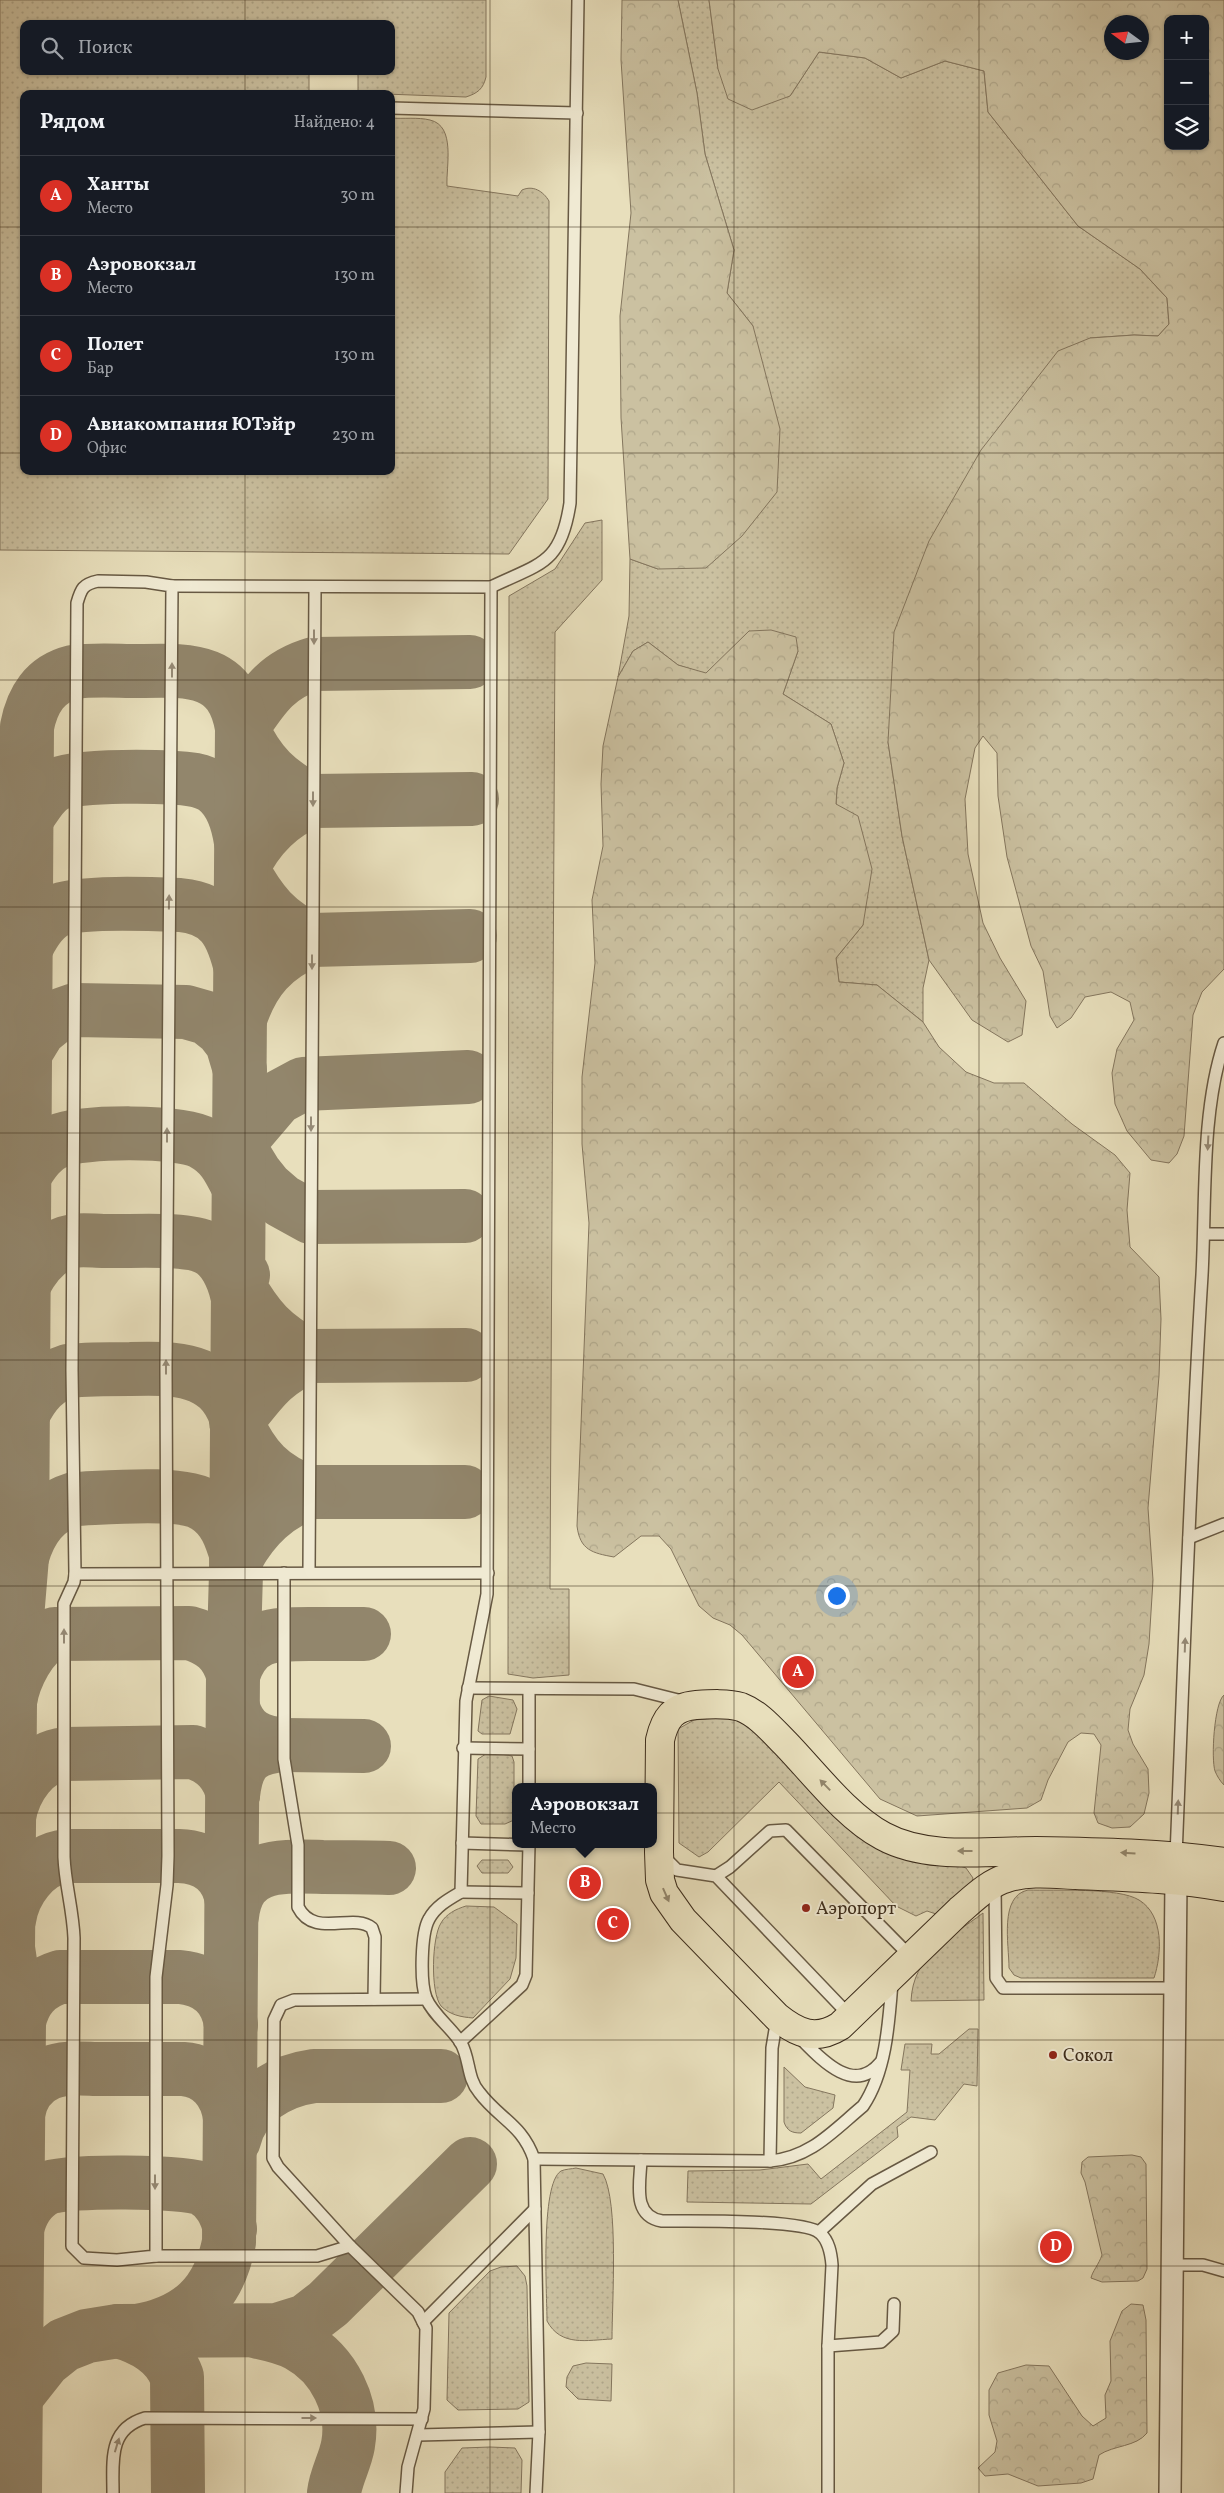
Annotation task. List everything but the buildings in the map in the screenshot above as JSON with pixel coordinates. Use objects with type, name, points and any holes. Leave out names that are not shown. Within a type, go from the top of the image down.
[{"type":"main road","points":[[1200,1863],[1018,1875],[995,1883],[960,1910],[851,2017],[834,2030],[815,2035],[805,2034],[783,2022],[671,1906],[664,1893],[660,1880],[659,1852],[660,1740],[663,1726],[676,1710],[698,1705],[732,1705],[755,1715],[863,1823],[884,1837],[905,1845],[950,1851],[1106,1852],[1200,1863],[1224,1887]]},
{"type":"street","points":[[1170,2493],[1174,1988],[1200,1863]]},
{"type":"lane","points":[[350,2246],[317,2256],[156,2256],[92,2260],[78,2254],[72,2246],[74,1918],[65,1878],[64,1856],[64,1634],[65,1598],[74,1582],[75,1574],[72,1370],[77,603],[81,589],[86,583],[98,581],[146,582],[172,586],[491,588],[544,561],[554,552],[563,538],[570,493],[578,0]]},
{"type":"lane","points":[[395,108],[577,113]]},
{"type":"lane","points":[[156,2256],[156,1977],[167,1885],[168,1856],[166,1368],[172,586]]},
{"type":"lane","points":[[309,1572],[314,588]]},
{"type":"lane","points":[[461,1892],[463,1748],[468,1688],[486,1604],[488,1573],[491,588]]},
{"type":"lane","points":[[1200,1863],[1189,1538],[1194,1398],[1209,1132],[1216,1067],[1224,1043]]},
{"type":"lane","points":[[1204,1234],[1224,1234]]},
{"type":"lane","points":[[1189,1538],[1224,1524]]},
{"type":"lane","points":[[284,1573],[284,1759],[298,1845],[298,1907],[301,1914],[314,1922],[364,1924],[372,1928],[375,1937],[374,1999]]},
{"type":"lane","points":[[75,1574],[488,1573]]},
{"type":"lane","points":[[468,1688],[634,1689],[660,1704],[698,1705]]},
{"type":"lane","points":[[529,1689],[529,1783]]},
{"type":"lane","points":[[660,1704],[660,1740]]},
{"type":"lane","points":[[463,1748],[529,1749]]},
{"type":"lane","points":[[534,2159],[770,2161],[797,2157],[809,2151],[863,2106],[874,2088],[902,1967],[786,1830],[770,1831],[730,1867],[716,1876]]},
{"type":"lane","points":[[462,1843],[512,1844]]},
{"type":"lane","points":[[460,2042],[522,1985],[526,1975],[528,1848]]},
{"type":"lane","points":[[659,1852],[677,1870],[716,1876],[851,2017]]},
{"type":"lane","points":[[995,1883],[996,1978],[1003,1988],[1174,1988]]},
{"type":"lane","points":[[528,1894],[461,1892],[440,1906],[429,1919],[426,1928],[423,1984],[426,1999],[460,2042],[466,2056],[472,2084],[520,2132],[529,2144],[534,2159],[539,2432],[536,2493]]},
{"type":"lane","points":[[406,2493],[408,2467],[422,2419],[427,2376],[426,2328],[418,2312],[350,2246],[278,2166],[274,2158],[274,2020],[281,2005],[294,2000],[426,1999]]},
{"type":"lane","points":[[770,2161],[772,2048],[783,2022],[821,2060],[844,2073],[864,2076],[873,2072],[881,2062]]},
{"type":"lane","points":[[819,2232],[872,2184],[931,2152]]},
{"type":"lane","points":[[640,2160],[642,2210],[651,2219],[662,2222],[755,2222],[819,2232],[827,2241],[831,2254],[828,2346],[828,2493]]},
{"type":"lane","points":[[423,2322],[535,2209]]},
{"type":"lane","points":[[1171,2265],[1203,2265],[1224,2271]]},
{"type":"lane","points":[[828,2346],[881,2342],[892,2331],[894,2304]]},
{"type":"lane","points":[[113,2493],[115,2445],[121,2432],[132,2422],[145,2418],[422,2419]]},
{"type":"lane","points":[[418,2435],[539,2432]]},
{"type":"green space","points":[[0,0],[486,0],[486,77],[479,90],[466,97],[395,94],[395,90],[358,90],[358,75],[395,75],[395,20],[20,20],[20,75],[309,75],[309,90],[20,90],[20,475],[395,475],[395,118],[425,119],[438,124],[447,138],[447,186],[518,196],[522,190],[530,188],[544,194],[549,201],[548,499],[509,554],[0,550]]},
{"type":"green space","points":[[622,0],[678,0],[697,93],[705,154],[734,250],[727,293],[753,326],[780,429],[777,492],[742,536],[706,568],[658,569],[630,559],[621,418],[620,316],[631,213],[621,60]]},
{"type":"green space","points":[[678,0],[709,0],[718,69],[790,96],[819,52],[865,58],[901,78],[945,61],[984,71],[988,112],[1078,226],[1140,269],[1167,298],[1169,324],[1158,336],[1134,335],[1090,338],[888,742],[902,836],[929,960],[923,988],[923,1022],[877,985],[839,982],[836,958],[863,925],[836,805],[837,788],[844,763],[831,724],[783,694],[798,651],[749,631],[706,674],[678,665],[648,642],[633,651],[618,677],[629,616],[630,559],[658,569],[753,326],[727,293],[734,250],[705,154],[697,93]]},
{"type":"green space","points":[[709,0],[1224,0],[1224,969],[1202,992],[1193,1015],[1184,1136],[1177,1154],[1169,1163],[1151,1160],[1127,1131],[1115,1104],[1112,1073],[1117,1049],[1134,1020],[1130,1002],[1111,992],[1085,997],[1071,1018],[1057,1028],[1050,1016],[1043,971],[1031,946],[1007,857],[998,796],[997,753],[983,736],[975,748],[965,799],[968,854],[983,923],[1000,958],[1026,1001],[1022,1035],[1008,1042],[972,1020],[929,960],[902,836],[888,742],[894,632],[929,541],[981,450],[1058,351],[1090,338],[1134,335],[1158,336],[1169,324],[1167,298],[1140,269],[1078,226],[988,112],[984,71],[945,61],[901,78],[865,58],[819,52],[790,96],[752,110],[728,99],[718,69]]},
{"type":"green space","points":[[602,520],[602,580],[555,632],[550,1589],[569,1589],[569,1675],[533,1678],[508,1674],[509,596],[555,569],[585,523]]},
{"type":"green space","points":[[771,630],[796,637],[798,651],[783,694],[831,724],[844,763],[837,788],[836,804],[858,816],[872,869],[863,925],[836,958],[839,982],[877,985],[923,1022],[939,1047],[966,1072],[994,1083],[1024,1083],[1072,1124],[1115,1155],[1130,1173],[1127,1210],[1130,1247],[1159,1277],[1161,1319],[1159,1376],[1148,1508],[1153,1580],[1149,1644],[1144,1675],[1130,1709],[1128,1730],[1133,1744],[1148,1769],[1149,1793],[1144,1814],[1130,1827],[1112,1828],[1098,1823],[1094,1813],[1101,1745],[1094,1734],[1081,1733],[1068,1742],[1048,1780],[1041,1800],[1027,1808],[917,1816],[880,1799],[742,1635],[730,1625],[713,1618],[699,1606],[671,1549],[659,1536],[641,1536],[614,1557],[599,1554],[588,1549],[579,1534],[577,1526],[589,1223],[582,1144],[582,1077],[595,963],[592,900],[603,846],[601,784],[603,746],[618,677],[633,651],[648,642],[678,665],[706,673],[749,631]]},
{"type":"green space","points":[[1224,1695],[1224,1785],[1215,1771],[1213,1755],[1216,1719]]},
{"type":"green space","points":[[489,1696],[513,1700],[517,1709],[510,1734],[482,1734],[478,1731],[482,1700]]},
{"type":"green space","points":[[728,1717],[751,1722],[858,1831],[966,1868],[973,1878],[970,1887],[939,1915],[927,1911],[916,1916],[896,1906],[779,1782],[708,1852],[699,1857],[679,1843],[678,1729],[694,1720]]},
{"type":"green space","points":[[489,1752],[512,1756],[514,1762],[514,1783],[512,1783],[512,1821],[505,1824],[481,1824],[476,1816],[478,1759]]},
{"type":"green space","points":[[482,1860],[508,1860],[513,1867],[508,1873],[482,1873],[477,1866]]},
{"type":"green space","points":[[1028,1890],[1102,1891],[1129,1896],[1139,1900],[1153,1915],[1157,1925],[1159,1958],[1154,1978],[1021,1978],[1014,1975],[1009,1968],[1007,1934],[1009,1911],[1013,1901],[1019,1894]]},
{"type":"green space","points":[[466,1906],[494,1907],[517,1924],[516,1958],[510,1979],[473,2018],[448,2012],[441,2006],[437,1999],[434,1977],[434,1952],[441,1923],[452,1912]]},
{"type":"green space","points":[[983,1913],[984,2000],[911,2001],[913,1985],[918,1971],[935,1949]]},
{"type":"green space","points":[[969,2029],[978,2029],[977,2086],[964,2084],[935,2120],[911,2117],[897,2127],[898,2137],[811,2204],[687,2202],[688,2171],[760,2170],[808,2164],[821,2179],[907,2112],[910,2070],[901,2070],[905,2044],[932,2044],[931,2054],[939,2054]]},
{"type":"green space","points":[[784,2067],[805,2087],[835,2095],[833,2108],[801,2133],[790,2131],[784,2122]]},
{"type":"green space","points":[[1132,2155],[1141,2157],[1146,2164],[1147,2269],[1143,2278],[1138,2281],[1102,2282],[1091,2278],[1102,2255],[1085,2182],[1081,2173],[1082,2162],[1088,2157]]},
{"type":"green space","points":[[576,2168],[603,2174],[608,2188],[614,2254],[612,2339],[584,2341],[567,2338],[560,2335],[547,2321],[546,2241],[550,2196],[554,2180],[561,2171]]},
{"type":"green space","points":[[517,2266],[525,2276],[527,2286],[529,2402],[518,2409],[458,2410],[447,2400],[449,2313],[490,2271],[501,2267]]},
{"type":"green space","points":[[1131,2304],[1143,2305],[1146,2320],[1147,2433],[1137,2441],[1099,2455],[1093,2479],[1081,2483],[1038,2486],[1008,2474],[985,2476],[978,2468],[995,2452],[997,2441],[989,2415],[989,2390],[998,2373],[1026,2365],[1049,2366],[1082,2416],[1093,2426],[1106,2418],[1105,2395],[1111,2381],[1110,2341],[1122,2311]]},
{"type":"green space","points":[[586,2363],[612,2364],[611,2401],[578,2399],[566,2387],[567,2377],[573,2366]]},
{"type":"green space","points":[[462,2448],[515,2448],[522,2460],[521,2493],[445,2493],[445,2472]]},
{"type":"taxiway","points":[[240,1019],[251,992],[267,970],[287,953],[312,940],[279,919],[271,911],[256,892],[242,869],[262,837],[271,828],[290,812],[313,801],[289,787],[270,771],[255,752],[242,728],[264,697],[280,681],[290,674],[314,664],[470,662]]},
{"type":"taxiway","points":[[10,1702],[22,1557],[27,727],[32,708],[41,692],[47,685],[63,675],[73,672],[98,670],[175,671],[205,676],[218,683],[229,693],[237,708],[242,728],[236,1573],[233,1675]]},
{"type":"taxiway","points":[[26,819],[50,788],[65,781],[123,777],[195,780],[206,783],[222,794],[227,800],[234,813],[241,842]]},
{"type":"taxiway","points":[[313,801],[472,799]]},
{"type":"taxiway","points":[[25,950],[41,923],[51,914],[66,908],[98,904],[180,905],[206,911],[215,917],[229,934],[241,969]]},
{"type":"taxiway","points":[[312,940],[470,936]]},
{"type":"taxiway","points":[[25,1053],[39,1030],[55,1017],[75,1010],[186,1012],[207,1018],[222,1030],[232,1043],[240,1070]]},
{"type":"taxiway","points":[[465,1216],[311,1217],[282,1201],[267,1188],[239,1147],[248,1132],[277,1098],[303,1084],[468,1077]]},
{"type":"taxiway","points":[[24,1176],[38,1156],[47,1147],[58,1141],[88,1135],[153,1134],[191,1139],[210,1147],[224,1162],[238,1186]]},
{"type":"taxiway","points":[[24,1284],[38,1263],[50,1251],[65,1243],[81,1240],[172,1241],[185,1242],[207,1248],[218,1256],[227,1268],[237,1294]]},
{"type":"taxiway","points":[[237,1557],[251,1535],[267,1518],[276,1510],[309,1492],[284,1480],[265,1466],[250,1447],[236,1422],[260,1392],[276,1376],[296,1362],[309,1356],[285,1341],[259,1317],[237,1283],[243,1275]]},
{"type":"taxiway","points":[[309,1356],[466,1355]]},
{"type":"taxiway","points":[[23,1414],[31,1399],[41,1387],[53,1378],[68,1371],[163,1369],[193,1374],[207,1380],[218,1388],[228,1401],[236,1417]]},
{"type":"taxiway","points":[[309,1492],[465,1492]]},
{"type":"taxiway","points":[[22,1557],[29,1537],[40,1521],[64,1503],[74,1499],[143,1496],[180,1498],[195,1501],[206,1506],[223,1522],[230,1535],[237,1557]]},
{"type":"taxiway","points":[[15,2493],[19,2022],[8,1948],[10,1702],[19,1672],[31,1652],[46,1637],[55,1634],[189,1633],[205,1639],[223,1653],[233,1675],[229,2242],[218,2277],[199,2303],[187,2313],[172,2321],[137,2331]]},
{"type":"taxiway","points":[[233,1675],[238,1661],[245,1651],[262,1639],[272,1636],[296,1634],[364,1634]]},
{"type":"taxiway","points":[[233,1708],[236,1717],[246,1731],[266,1742],[284,1745],[261,1749],[247,1758],[241,1765],[233,1795]]},
{"type":"taxiway","points":[[284,1745],[364,1746]]},
{"type":"taxiway","points":[[9,1817],[21,1785],[35,1768],[54,1756],[65,1754],[193,1752],[208,1759],[219,1768],[228,1780],[233,1795]]},
{"type":"taxiway","points":[[9,1920],[15,1898],[35,1870],[55,1859],[66,1856],[189,1857],[215,1868],[226,1883],[232,1902]]},
{"type":"taxiway","points":[[232,1916],[236,1898],[243,1885],[252,1877],[264,1871],[292,1867],[389,1868]]},
{"type":"taxiway","points":[[19,2022],[24,2006],[38,1988],[60,1977],[180,1977],[200,1982],[215,1991],[225,2006],[231,2025]]},
{"type":"taxiway","points":[[18,2114],[19,2107],[28,2089],[43,2076],[62,2069],[183,2069],[201,2074],[215,2084],[225,2100],[230,2118]]},
{"type":"taxiway","points":[[234,2140],[245,2115],[254,2104],[275,2088],[288,2083],[314,2076],[441,2076]]},
{"type":"taxiway","points":[[6,2409],[44,2361],[64,2345],[87,2336],[118,2331],[277,2330],[306,2321],[328,2304],[470,2164]]},
{"type":"taxiway","points":[[17,2229],[27,2205],[36,2195],[47,2188],[58,2185],[125,2182],[174,2184],[203,2189],[221,2206],[230,2229]]},
{"type":"taxiway","points":[[118,2331],[154,2347],[168,2360],[177,2377],[178,2493]]},
{"type":"taxiway","points":[[259,2332],[290,2340],[311,2353],[332,2375],[339,2388],[345,2401],[349,2430],[347,2451],[334,2493]]},
{"type":"place","name":"Ханты","points":[[798,1672]]},
{"type":"place","name":"Аэровокзал","points":[[585,1883]]},
{"type":"place","name":"Аэропорт","points":[[806,1908]]},
{"type":"place","name":"Полет","points":[[613,1924]]},
{"type":"place","name":"Сокол","points":[[1053,2055]]},
{"type":"place","name":"Авиакомпания ЮТэйр","points":[[1056,2247]]}]
